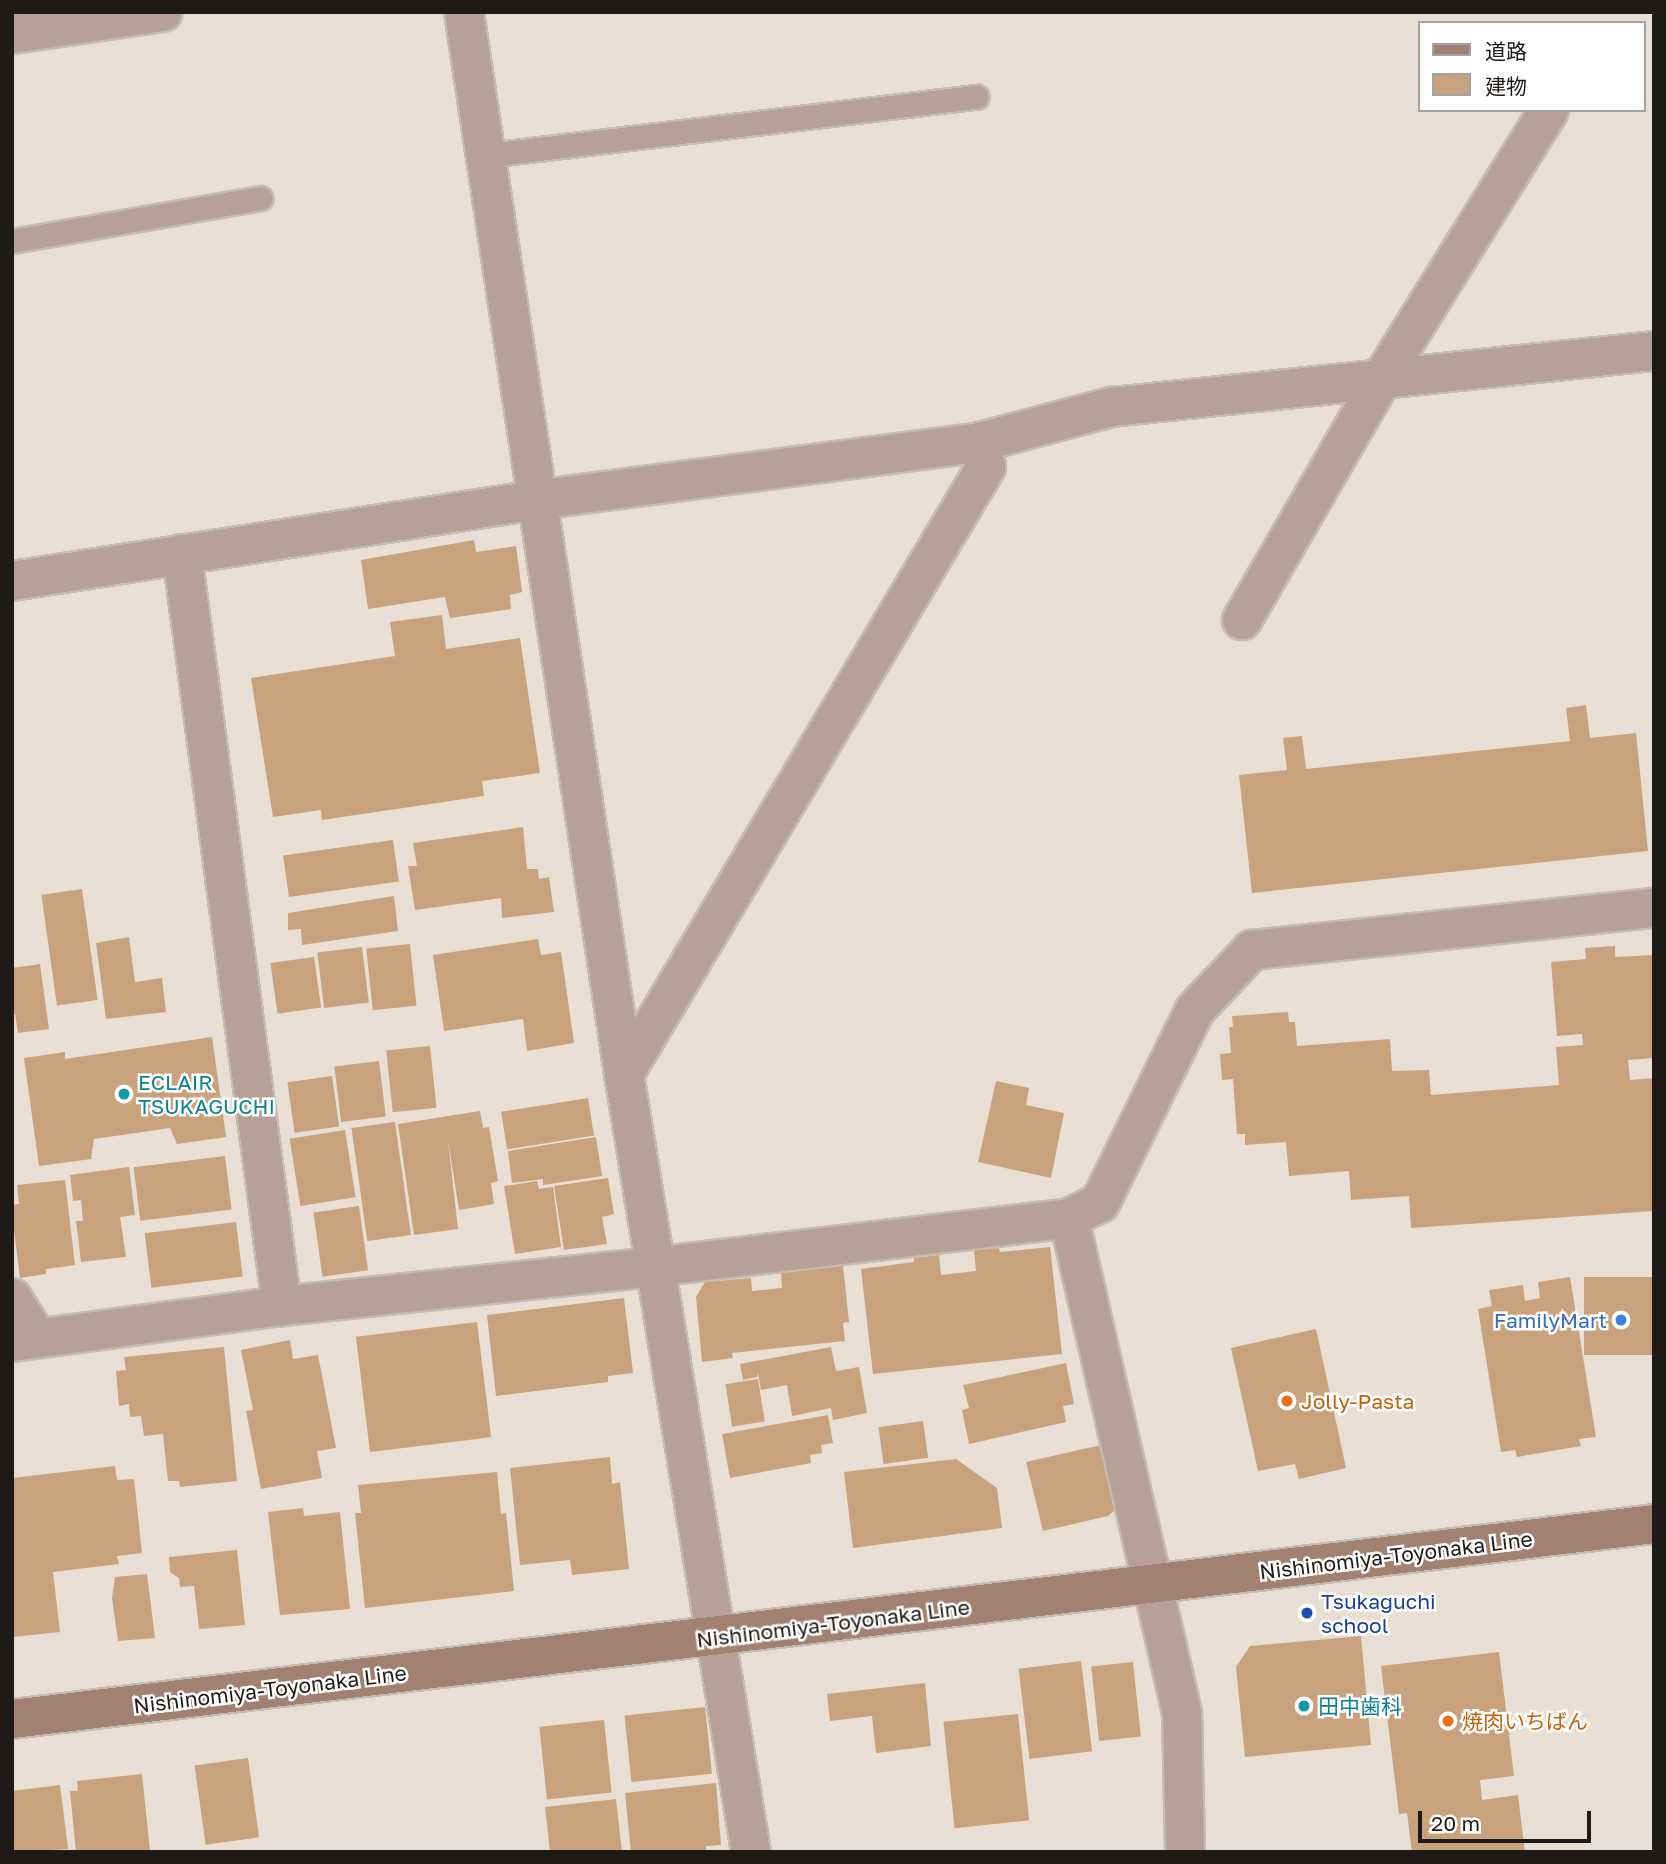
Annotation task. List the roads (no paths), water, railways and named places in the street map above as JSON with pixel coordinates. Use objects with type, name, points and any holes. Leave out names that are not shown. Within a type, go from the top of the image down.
[{"type":"main road","name":"Nishinomiya-Toyonaka Line","points":[[12,1719],[1654,1524]]},
{"type":"street","points":[[12,34],[162,12]]},
{"type":"street","points":[[464,12],[488,155],[536,500],[654,1267],[751,1852]]},
{"type":"street","points":[[1242,620],[1381,380],[1548,112]]},
{"type":"street","points":[[12,581],[536,500],[980,442],[1112,407],[1654,351]]},
{"type":"street","points":[[624,1074],[986,467],[980,442]]},
{"type":"street","points":[[182,554],[282,1306]]},
{"type":"street","points":[[12,1298],[25,1340],[282,1306],[654,1267],[1069,1218],[1100,1203],[1195,1010],[1252,950],[1654,908]]},
{"type":"street","points":[[1069,1218],[1182,1713],[1185,1852]]},
{"type":"lane","points":[[488,155],[977,97]]},
{"type":"lane","points":[[12,242],[260,198]]},
{"type":"place","name":"ECLAIR TSUKAGUCHI","points":[[124,1094]]},
{"type":"place","name":"FamilyMart","points":[[1621,1320]]},
{"type":"place","name":"Jolly-Pasta","points":[[1287,1401]]},
{"type":"place","name":"Tsukaguchi school","points":[[1307,1613]]},
{"type":"place","name":"田中歯科","points":[[1304,1706]]},
{"type":"place","name":"焼肉いちばん","points":[[1448,1721]]}]
